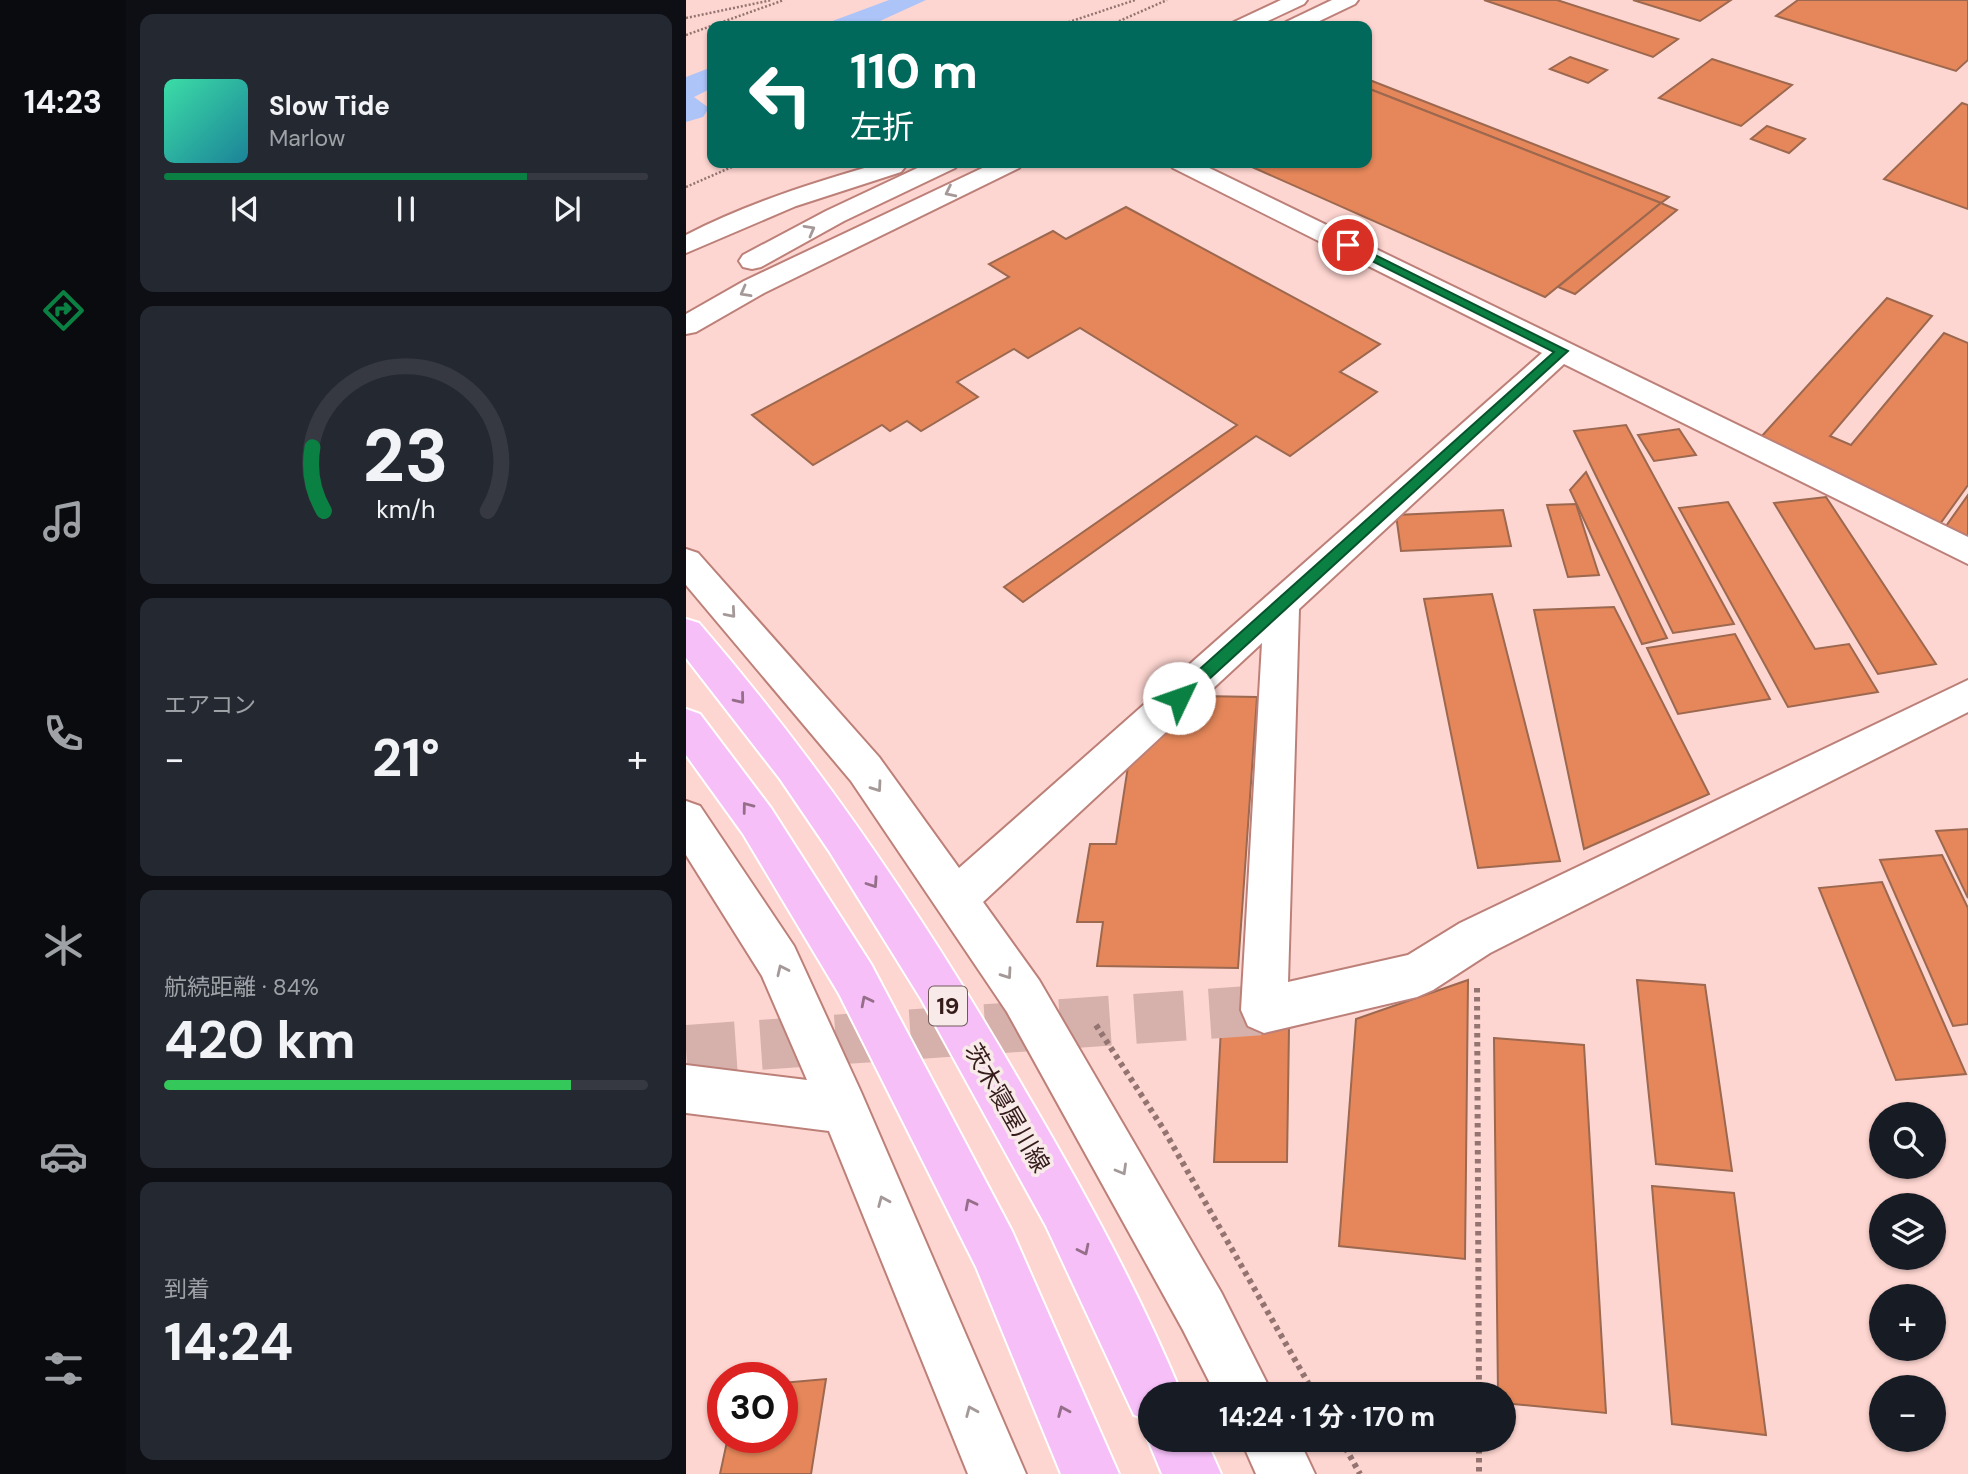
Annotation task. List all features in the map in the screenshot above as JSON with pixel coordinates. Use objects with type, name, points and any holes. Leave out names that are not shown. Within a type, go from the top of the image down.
[{"type":"main road","name":"茨木寝屋川線","points":[[692,640],[809,786],[911,941],[1065,1210],[1148,1382]]},
{"type":"main road","points":[[686,725],[757,821],[855,979],[994,1249],[1090,1474]]},
{"type":"main road","points":[[1182,1452],[1192,1474]]},
{"type":"street","points":[[1252,21],[1297,0]]},
{"type":"street","points":[[1304,21],[1348,0]]},
{"type":"street","points":[[686,245],[724,225],[795,197],[893,168]]},
{"type":"street","points":[[686,298],[835,216],[936,168]]},
{"type":"street","points":[[686,326],[754,287],[1001,168]]},
{"type":"street","points":[[1191,168],[1968,552]]},
{"type":"street","points":[[955,899],[1562,351]]},
{"type":"street","points":[[686,562],[865,769],[1023,996],[1195,1299],[1238,1382]]},
{"type":"street","points":[[1282,604],[1264,1010],[1418,975],[1475,938],[1968,695]]},
{"type":"street","points":[[686,819],[778,961],[844,1109],[997,1474]]},
{"type":"street","points":[[686,1089],[844,1109]]},
{"type":"street","points":[[1275,1452],[1286,1474]]},
{"type":"path","points":[[686,18],[772,0]]},
{"type":"path","points":[[725,21],[784,0]]},
{"type":"path","points":[[1072,21],[1135,0]]},
{"type":"path","points":[[1119,21],[1167,0]]},
{"type":"path","points":[[686,35],[707,28]]},
{"type":"path","points":[[686,187],[730,168]]},
{"type":"path","points":[[1475,938],[1479,1382]]},
{"type":"path","points":[[1090,1015],[1164,1130],[1308,1382]]},
{"type":"path","points":[[1348,1452],[1360,1474]]},
{"type":"path","points":[[1479,1452],[1479,1474]]},
{"type":"water","points":[[889,0],[926,0],[880,21],[832,21]]},
{"type":"water","points":[[707,69],[707,90],[694,97],[707,107],[707,111],[703,117],[686,122],[686,77]]},
{"type":"building","points":[[1484,0],[1557,0],[1678,39],[1653,57]]},
{"type":"building","points":[[1633,0],[1731,0],[1700,21]]},
{"type":"building","points":[[1798,0],[1968,0],[1968,60],[1956,71],[1776,16]]},
{"type":"building","points":[[1570,57],[1607,70],[1588,83],[1550,69]]},
{"type":"building","points":[[1712,59],[1792,85],[1741,126],[1659,98]]},
{"type":"building","points":[[1372,81],[1669,197],[1661,203],[1372,90]]},
{"type":"building","points":[[1372,90],[1661,203],[1545,297],[1254,168],[1372,168]]},
{"type":"building","points":[[1962,103],[1968,105],[1968,209],[1884,179]]},
{"type":"building","points":[[1767,126],[1805,139],[1789,153],[1751,139]]},
{"type":"building","points":[[1661,203],[1677,210],[1575,294],[1558,287]]},
{"type":"building","points":[[1126,207],[1380,344],[1340,372],[1377,392],[1290,456],[1256,436],[1023,602],[1004,587],[1237,425],[1080,328],[1028,358],[1014,349],[957,382],[978,397],[921,431],[907,421],[890,431],[882,425],[813,465],[752,415],[1009,277],[989,264],[1053,231],[1066,239]]},
{"type":"building","points":[[1887,298],[1932,316],[1830,436],[1851,445],[1944,333],[1968,343],[1968,485],[1940,524],[1761,437]]},
{"type":"building","points":[[1626,425],[1734,624],[1673,633],[1574,431]]},
{"type":"building","points":[[1679,429],[1696,455],[1654,461],[1638,435]]},
{"type":"building","points":[[1586,472],[1667,638],[1642,644],[1570,490]]},
{"type":"building","points":[[1968,495],[1968,536],[1946,526]]},
{"type":"building","points":[[1826,497],[1936,664],[1878,674],[1774,503]]},
{"type":"building","points":[[1728,502],[1815,649],[1849,644],[1878,692],[1788,707],[1679,508]]},
{"type":"building","points":[[1576,504],[1599,575],[1568,577],[1547,505]]},
{"type":"building","points":[[1503,510],[1511,546],[1401,551],[1396,515]]},
{"type":"building","points":[[1492,594],[1560,861],[1478,868],[1424,599]]},
{"type":"building","points":[[1614,607],[1709,794],[1584,849],[1534,610]]},
{"type":"building","points":[[1735,634],[1770,699],[1678,714],[1647,648]]},
{"type":"building","points":[[1201,696],[1257,697],[1238,968],[1097,966],[1103,922],[1077,922],[1090,844],[1116,844],[1129,760]]},
{"type":"building","points":[[1968,829],[1968,898],[1936,831]]},
{"type":"building","points":[[1942,855],[1968,908],[1968,1024],[1953,1026],[1880,860]]},
{"type":"building","points":[[1882,882],[1966,1074],[1896,1080],[1819,888]]},
{"type":"building","points":[[1468,980],[1465,1259],[1339,1246],[1356,1019]]},
{"type":"building","points":[[1637,980],[1705,985],[1732,1171],[1656,1164]]},
{"type":"building","points":[[1221,1028],[1289,1028],[1287,1162],[1214,1162]]},
{"type":"building","points":[[1494,1038],[1584,1045],[1606,1413],[1516,1404],[1516,1382],[1498,1382]]},
{"type":"building","points":[[1652,1186],[1734,1193],[1766,1435],[1672,1424]]},
{"type":"building","points":[[826,1379],[811,1474],[720,1474],[725,1453],[798,1453],[798,1382]]},
{"type":"tunnel","points":[[686,1050],[1264,1010]]},
{"type":"route","points":[[1179,698],[1562,351],[1348,245]]}]
